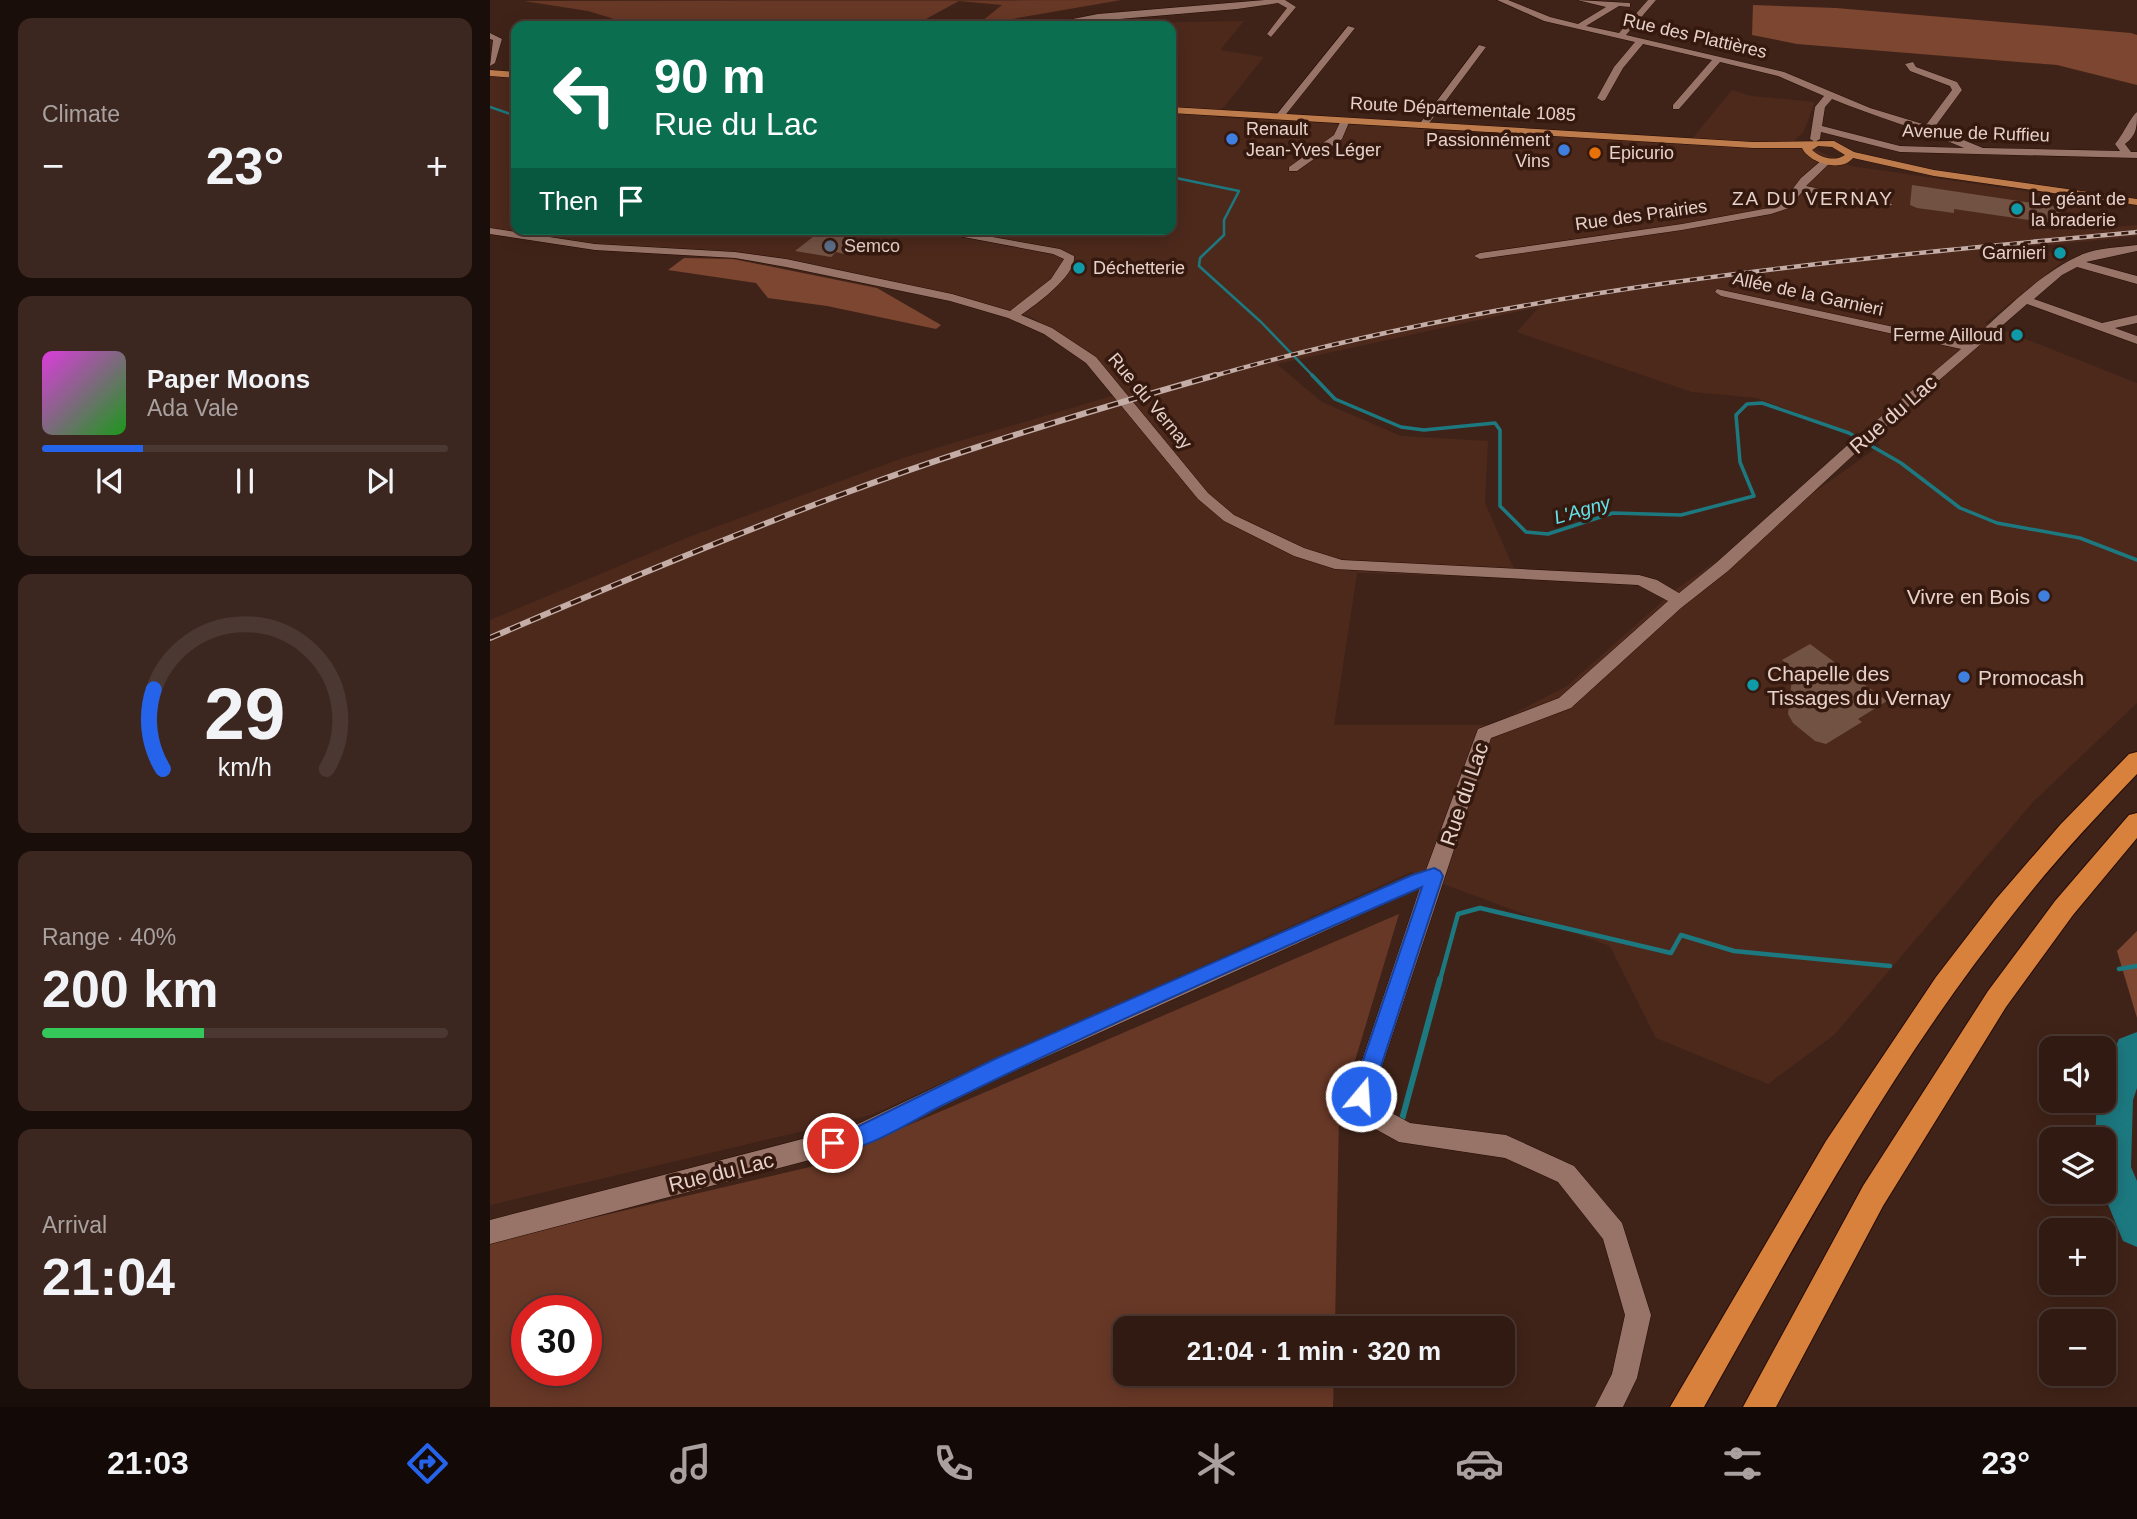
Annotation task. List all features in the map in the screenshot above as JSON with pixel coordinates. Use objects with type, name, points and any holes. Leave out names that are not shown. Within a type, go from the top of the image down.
[{"type":"highway","points":[[1686,1407],[1829,1157],[1951,979],[2023,882],[2091,805],[2137,760]]},
{"type":"highway","points":[[1759,1407],[1873,1196],[1997,999],[2064,908],[2137,822]]},
{"type":"main road","points":[[490,73],[511,75]]},
{"type":"main road","name":"Route Départementale 1085","points":[[1176,110],[1811,147]]},
{"type":"main road","points":[[1811,147],[1834,144],[1849,157]]},
{"type":"main road","points":[[1811,147],[1827,161],[1849,157],[1934,173],[2137,202]]},
{"type":"street","points":[[1187,9],[1188,4],[1196,0]]},
{"type":"street","points":[[1073,21],[1187,9],[1237,7],[1280,0],[1292,7],[1271,34]]},
{"type":"street","name":"Rue des Plattières","points":[[1501,0],[1533,15],[1578,27],[1780,74],[1986,153]]},
{"type":"street","points":[[1581,0],[1614,6]]},
{"type":"street","points":[[1620,37],[1652,0]]},
{"type":"street","points":[[1578,27],[1618,3],[1627,5]]},
{"type":"street","points":[[1280,116],[1351,28]]},
{"type":"street","points":[[490,36],[498,39],[490,64]]},
{"type":"street","points":[[1602,98],[1619,67],[1640,42]]},
{"type":"street","points":[[1424,124],[1482,47]]},
{"type":"street","points":[[1676,107],[1717,60]]},
{"type":"street","points":[[1910,64],[1913,69],[1954,84],[1957,90],[1927,130]]},
{"type":"street","points":[[1811,147],[1820,107],[1830,95]]},
{"type":"street","points":[[2132,155],[2120,144],[2129,136],[2137,115]]},
{"type":"street","points":[[1293,169],[1338,137],[1345,120]]},
{"type":"street","points":[[1817,128],[1834,144]]},
{"type":"street","name":"Avenue de Ruffieu","points":[[1817,128],[1900,149],[2132,155]]},
{"type":"street","name":"Rue des Prairies","points":[[1480,256],[1762,213],[1786,206],[1805,180],[1827,161]]},
{"type":"street","points":[[1800,188],[1888,204]]},
{"type":"street","name":"Rue du Vernay","points":[[490,231],[511,234]]},
{"type":"street","name":"Rue du Vernay","points":[[516,235],[595,247],[735,255],[760,259],[903,286],[1012,315],[1048,331],[1091,360],[1203,496],[1228,518],[1299,552],[1341,565],[1639,580],[1679,600]]},
{"type":"street","points":[[961,235],[1056,251],[1070,258],[1069,265],[1046,288],[1012,315]]},
{"type":"street","name":"Rue du Lac","points":[[490,1232],[859,1136],[1002,1066],[1418,880],[1434,876],[1484,734],[1565,703],[2024,299],[2074,262],[2098,254],[2137,248]]},
{"type":"street","points":[[2074,262],[2137,280]]},
{"type":"street","name":"Allée de la Garnieri","points":[[1721,292],[1970,347]]},
{"type":"street","points":[[2024,299],[2137,340]]},
{"type":"street","points":[[2102,327],[2137,319]]},
{"type":"street","points":[[1434,876],[1361,1096],[1369,1113],[1407,1134],[1506,1147],[1566,1174],[1613,1232],[1638,1315],[1624,1378],[1608,1407]]},
{"type":"shaded area","points":[[1121,0],[1000,21],[982,21],[1002,5],[959,1],[922,21],[621,21],[588,11],[524,1]]},
{"type":"shaded area","points":[[1753,5],[1836,8],[2131,33],[2137,35],[2137,85],[2057,65],[1797,44],[1752,35]]},
{"type":"shaded area","points":[[1244,21],[1220,50],[1264,57],[1216,117],[1688,144],[1732,90],[1751,96],[1815,102],[1803,133],[1794,140],[1851,166],[2085,200],[2092,229],[2137,225],[2137,236],[2032,247],[2068,257],[1985,323],[2137,383],[2137,703],[2033,802],[1834,1035],[1768,1084],[1656,1038],[1610,946],[1411,872],[871,1115],[490,1205],[490,620],[691,536],[903,458],[1115,395],[1135,404],[1090,352],[1031,317],[956,295],[784,258],[596,245],[525,235],[1176,235],[1176,22]],"holes":[[[1539,307],[1517,332],[1692,392],[1757,398],[1881,445],[1674,591],[1567,686],[1492,725],[1334,725],[1357,573],[1518,578],[1485,503],[1488,441],[1401,436],[1322,402],[1277,364]]]},
{"type":"shaded area","points":[[490,76],[511,77],[511,233],[490,230]]},
{"type":"shaded area","points":[[684,258],[733,259],[877,288],[941,325],[936,329],[827,306],[768,298],[756,283],[668,270]]},
{"type":"shaded area","points":[[1399,914],[1339,1114],[1335,1316],[1113,1316],[1113,1386],[1334,1386],[1333,1407],[490,1407],[490,1242],[814,1166]]},
{"type":"shaded area","points":[[2137,931],[2137,1018],[2117,951]]},
{"type":"building","points":[[1912,185],[2060,207],[2063,225],[1954,209],[1954,213],[1917,208],[1910,205]]},
{"type":"building","name":"Semco","points":[[815,235],[859,235],[854,239],[865,241],[848,255],[836,252],[831,257],[795,251]]},
{"type":"building","points":[[1810,644],[1887,701],[1858,719],[1862,722],[1826,744],[1815,741],[1793,723],[1788,714],[1793,669],[1782,660]]},
{"type":"waterway","name":"L'Agny","points":[[490,107],[511,114]]},
{"type":"waterway","name":"L'Agny","points":[[1176,178],[1239,191],[1224,220],[1224,235],[1200,258],[1199,266],[1261,322],[1314,377]]},
{"type":"waterway","name":"L'Agny","points":[[1312,375],[1335,399],[1401,427],[1424,430],[1495,423],[1500,430],[1500,506],[1526,532],[1548,534],[1613,513],[1681,515],[1754,496],[1740,462],[1736,415],[1747,404],[1762,403],[1849,433],[1901,463],[1960,508],[1997,523],[2080,538],[2137,560]]},
{"type":"waterway","points":[[1440,980],[1458,914],[1480,908],[1671,953],[1681,935],[1734,951],[1890,966]]},
{"type":"waterway","points":[[2119,969],[2137,966]]},
{"type":"waterway","points":[[1401,1123],[1440,979]]},
{"type":"waterway","points":[[2137,1049],[2131,1051],[2115,1100],[2112,1167],[2137,1227]]},
{"type":"railway","points":[[1210,377],[1324,347],[1438,322],[1554,301],[1786,268],[2137,232]]},
{"type":"railway","points":[[490,638],[623,581],[893,475],[1031,430],[1216,375]]},
{"type":"place","name":"Renault Jean-Yves Léger","points":[[1232,139]]},
{"type":"place","name":"Passionnément Vins","points":[[1564,150]]},
{"type":"place","name":"Epicurio","points":[[1595,153]]},
{"type":"place","name":"Le géant de la braderie","points":[[2017,209]]},
{"type":"place","name":"Semco","points":[[830,246]]},
{"type":"place","name":"Garnieri","points":[[2060,253]]},
{"type":"place","name":"Déchetterie","points":[[1079,268]]},
{"type":"place","name":"Ferme Ailloud","points":[[2017,335]]},
{"type":"place","name":"Vivre en Bois","points":[[2044,596]]},
{"type":"place","name":"Promocash","points":[[1964,677]]},
{"type":"place","name":"Chapelle des Tissages du Vernay","points":[[1753,685]]},
{"type":"district","name":"ZA DU VERNAY","points":[[1813,198]]},
{"type":"route","points":[[833,1143],[859,1136],[1002,1066],[1418,880],[1434,876],[1361,1096]]}]
